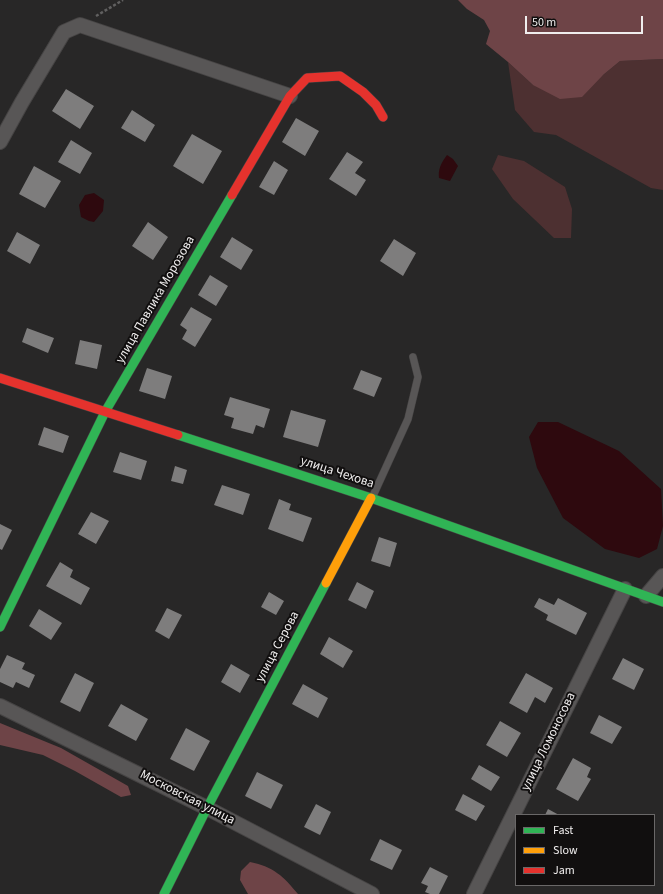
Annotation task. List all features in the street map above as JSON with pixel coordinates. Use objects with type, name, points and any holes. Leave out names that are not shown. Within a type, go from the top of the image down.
[{"type":"street","points":[[0,142],[64,32],[80,25],[290,96]]},
{"type":"street","name":"улица Павлика Морозова","points":[[0,627],[105,412],[290,96],[307,78],[340,76],[363,92],[376,105],[383,117]]},
{"type":"street","name":"улица Чехова","points":[[0,378],[371,498],[663,602]]},
{"type":"street","name":"улица Серова","points":[[164,894],[207,808],[371,498]]},
{"type":"street","points":[[646,596],[663,576]]},
{"type":"street","name":"улица Ломоносова","points":[[474,894],[625,589]]},
{"type":"street","name":"Московская улица","points":[[0,706],[207,808],[372,894]]},
{"type":"lane","points":[[371,498],[408,419],[418,377],[413,357]]},
{"type":"path","points":[[80,25],[123,0]]},
{"type":"shaded area","points":[[458,0],[663,0],[663,59],[620,61],[603,75],[582,97],[560,99],[533,85],[486,44],[490,31],[484,20],[467,9]]},
{"type":"shaded area","points":[[663,59],[663,190],[651,188],[556,135],[534,132],[515,110],[508,62],[533,85],[603,75],[620,61]]},
{"type":"shaded area","points":[[447,155],[453,159],[458,166],[450,181],[439,178],[440,166]]},
{"type":"shaded area","points":[[498,155],[524,161],[565,187],[572,209],[571,238],[554,238],[513,199],[492,169]]},
{"type":"shaded area","points":[[94,193],[104,200],[103,211],[94,222],[81,217],[79,205],[85,195]]},
{"type":"shaded area","points":[[538,422],[558,422],[619,451],[661,489],[663,526],[657,549],[639,558],[605,549],[563,518],[537,468],[529,437]]},
{"type":"shaded area","points":[[0,723],[61,748],[128,786],[131,795],[121,797],[43,755],[0,745]]},
{"type":"shaded area","points":[[250,862],[266,867],[283,877],[298,894],[248,894],[240,880],[241,871]]},
{"type":"building","points":[[66,89],[94,106],[80,129],[52,111]]},
{"type":"building","points":[[132,110],[155,125],[145,142],[121,128]]},
{"type":"building","points":[[296,118],[319,131],[305,156],[282,142]]},
{"type":"building","points":[[192,134],[222,151],[203,184],[173,166]]},
{"type":"building","points":[[71,140],[92,153],[80,174],[58,162]]},
{"type":"building","points":[[347,152],[363,162],[355,173],[366,180],[356,196],[329,179]]},
{"type":"building","points":[[274,161],[288,170],[274,195],[259,187]]},
{"type":"building","points":[[34,166],[61,181],[45,208],[19,194]]},
{"type":"building","points":[[148,222],[168,237],[153,260],[132,246]]},
{"type":"building","points":[[17,232],[40,245],[30,264],[7,251]]},
{"type":"building","points":[[232,237],[253,250],[241,270],[220,257]]},
{"type":"building","points":[[394,239],[416,253],[403,276],[380,261]]},
{"type":"building","points":[[210,275],[228,286],[216,306],[198,295]]},
{"type":"building","points":[[191,307],[212,319],[195,347],[182,339],[187,330],[180,325]]},
{"type":"building","points":[[27,328],[54,338],[48,353],[22,342]]},
{"type":"building","points":[[80,340],[102,345],[97,369],[75,364]]},
{"type":"building","points":[[147,368],[172,376],[165,399],[139,391]]},
{"type":"building","points":[[361,370],[382,378],[374,397],[353,389]]},
{"type":"building","points":[[230,397],[270,409],[264,428],[256,425],[253,434],[231,428],[234,418],[224,415]]},
{"type":"building","points":[[291,410],[326,420],[318,447],[283,437]]},
{"type":"building","points":[[44,427],[69,436],[63,453],[38,445]]},
{"type":"building","points":[[120,452],[147,461],[141,480],[113,472]]},
{"type":"building","points":[[175,466],[187,470],[183,484],[171,481]]},
{"type":"building","points":[[222,485],[250,494],[243,515],[214,505]]},
{"type":"building","points":[[279,499],[291,504],[289,510],[312,518],[303,542],[268,529]]},
{"type":"building","points":[[91,512],[109,521],[96,544],[78,534]]},
{"type":"building","points":[[0,524],[12,530],[2,550],[0,549]]},
{"type":"building","points":[[379,537],[397,543],[390,567],[371,561]]},
{"type":"building","points":[[60,562],[73,570],[70,577],[90,588],[81,605],[46,586]]},
{"type":"building","points":[[357,582],[374,591],[366,609],[348,600]]},
{"type":"building","points":[[269,592],[284,601],[276,615],[261,607]]},
{"type":"building","points":[[539,598],[554,605],[558,598],[587,613],[576,635],[546,620],[548,615],[534,607]]},
{"type":"building","points":[[167,608],[182,615],[169,639],[155,631]]},
{"type":"building","points":[[39,609],[62,623],[51,640],[29,626]]},
{"type":"building","points":[[329,637],[353,651],[343,668],[320,654]]},
{"type":"building","points":[[7,655],[25,663],[22,669],[35,675],[29,688],[16,682],[13,688],[0,682],[0,669]]},
{"type":"building","points":[[623,658],[644,669],[634,690],[612,679]]},
{"type":"building","points":[[231,664],[250,675],[240,693],[221,682]]},
{"type":"building","points":[[75,673],[94,683],[80,712],[60,702]]},
{"type":"building","points":[[526,673],[553,688],[545,703],[535,697],[527,713],[509,703]]},
{"type":"building","points":[[303,684],[328,698],[318,718],[292,704]]},
{"type":"building","points":[[121,704],[148,719],[136,741],[108,726]]},
{"type":"building","points":[[599,715],[622,727],[612,744],[590,733]]},
{"type":"building","points":[[500,721],[521,733],[507,757],[486,745]]},
{"type":"building","points":[[186,728],[210,741],[194,771],[170,759]]},
{"type":"building","points":[[573,758],[591,768],[587,777],[591,779],[578,801],[556,789]]},
{"type":"building","points":[[479,765],[500,777],[491,791],[471,779]]},
{"type":"building","points":[[257,772],[283,785],[271,809],[245,796]]},
{"type":"building","points":[[463,794],[485,806],[476,821],[455,810]]},
{"type":"building","points":[[316,804],[331,812],[320,835],[304,827]]},
{"type":"building","points":[[548,809],[557,814],[546,814]]},
{"type":"building","points":[[380,839],[402,850],[392,870],[370,860]]},
{"type":"building","points":[[430,867],[448,876],[439,894],[430,894],[425,892],[428,886],[421,883]]},
{"type":"traffic: fast","points":[[0,627],[105,412],[232,195]]},
{"type":"traffic: fast","points":[[178,435],[371,498],[663,602]]},
{"type":"traffic: fast","points":[[164,894],[207,808],[326,583]]},
{"type":"traffic: slow","points":[[326,583],[371,498]]},
{"type":"traffic: jam","points":[[232,195],[290,96],[307,78],[340,76],[363,92],[376,105],[383,117]]},
{"type":"traffic: jam","points":[[0,378],[178,435]]}]
